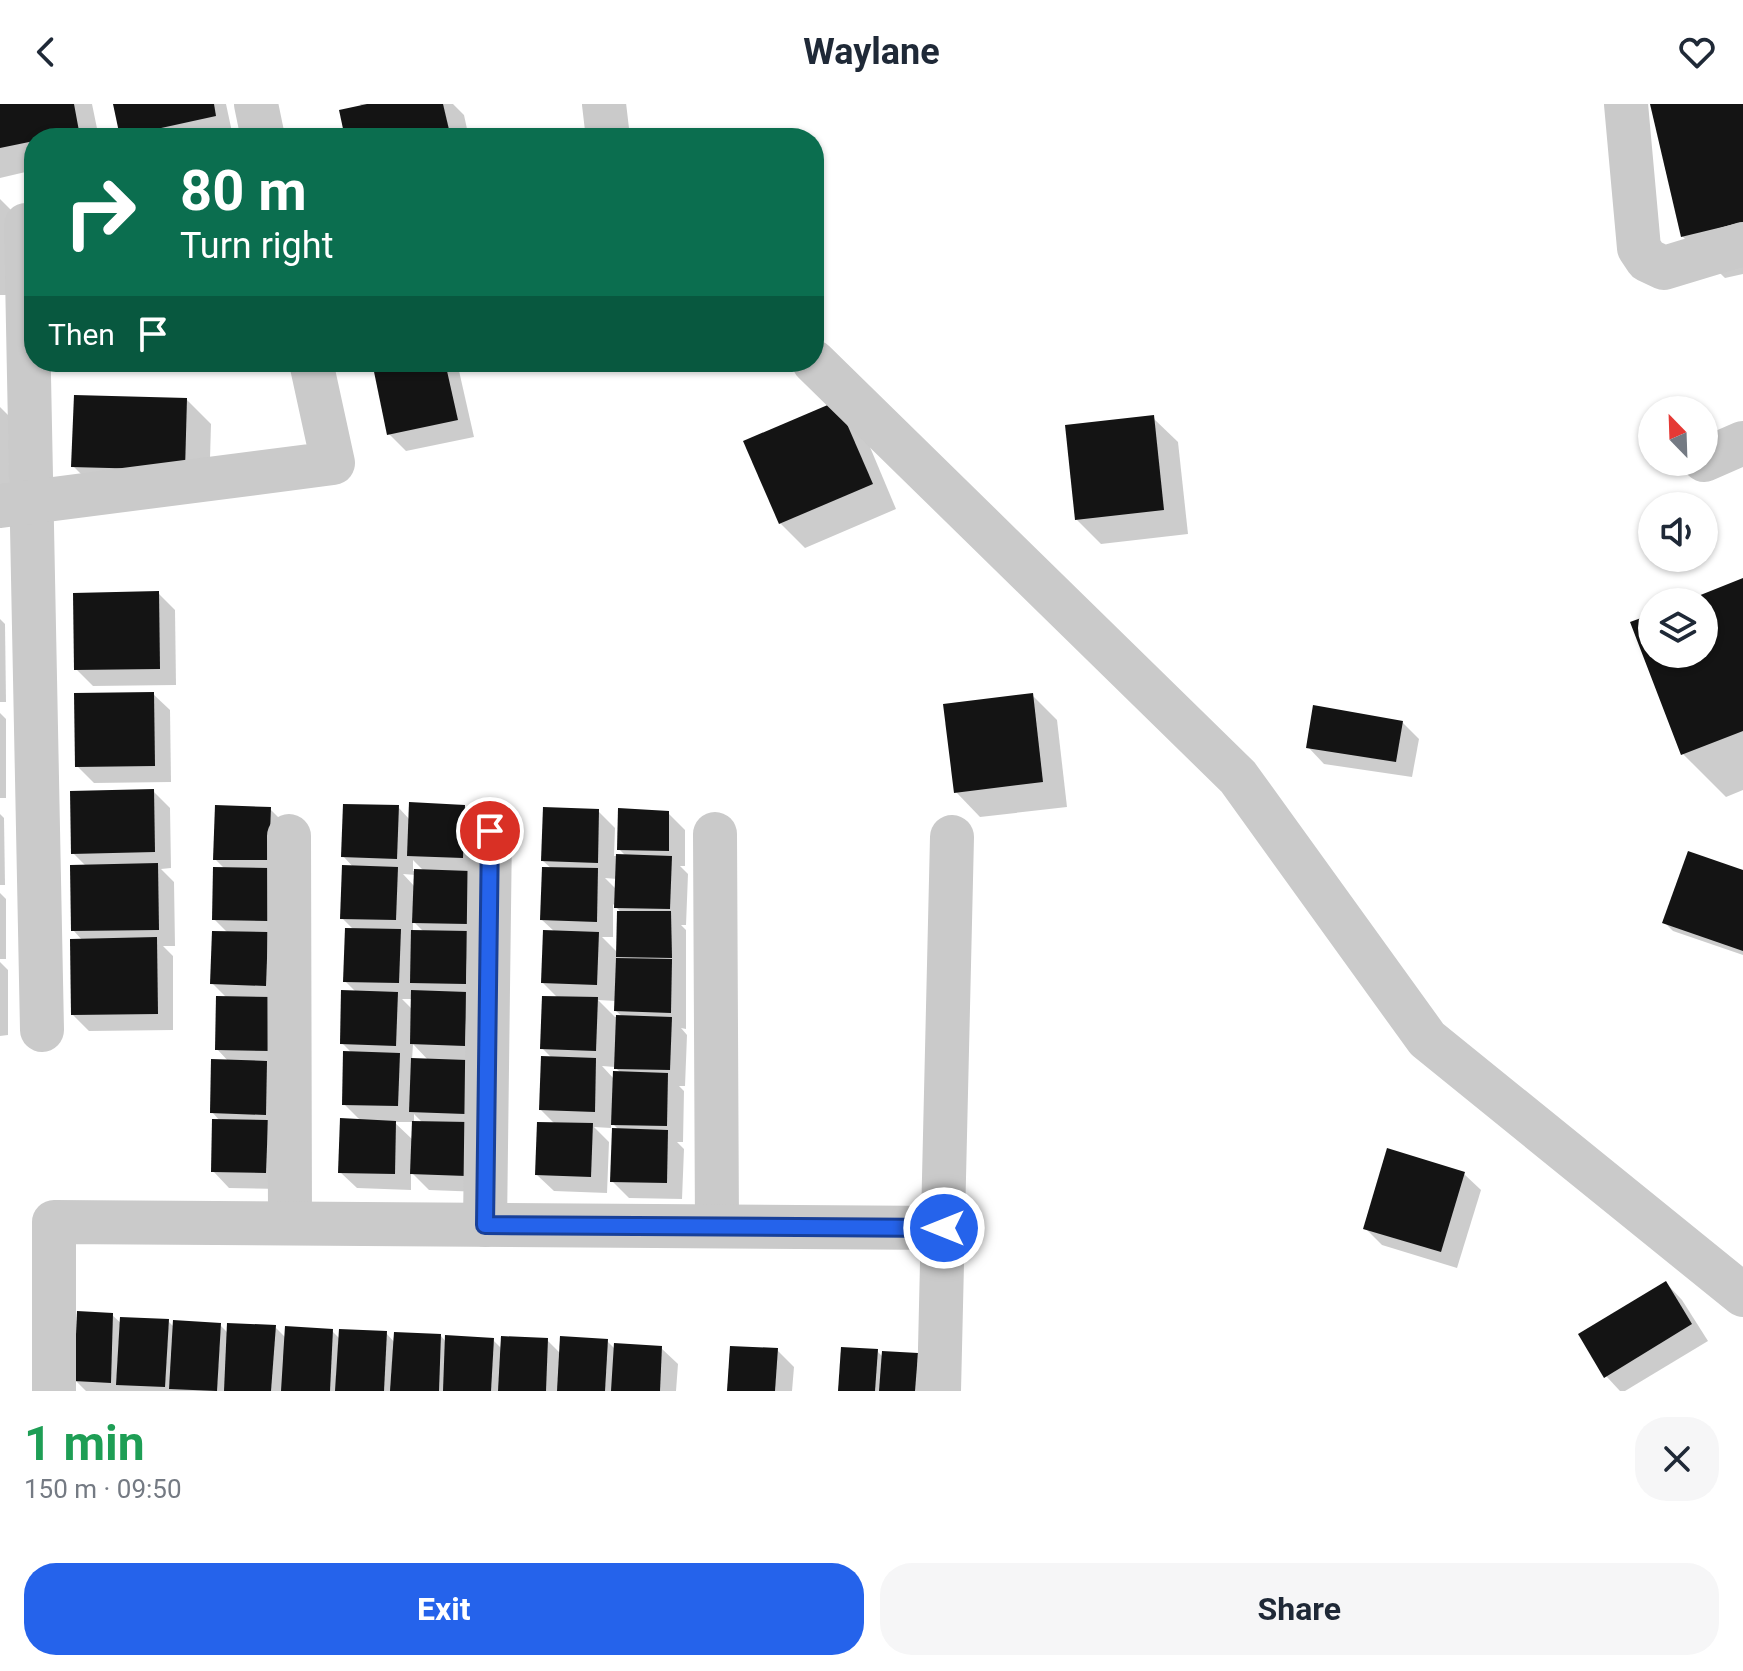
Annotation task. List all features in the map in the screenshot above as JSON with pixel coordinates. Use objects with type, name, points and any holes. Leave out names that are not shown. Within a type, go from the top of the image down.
[{"type":"street","points":[[256,104],[261,128]]},
{"type":"street","points":[[604,104],[607,128]]},
{"type":"street","points":[[1626,104],[1639,248],[1647,260],[1664,268],[1743,244]]},
{"type":"street","points":[[24,281],[16,505],[42,1030]]},
{"type":"street","points":[[16,505],[333,463],[313,372]]},
{"type":"street","points":[[824,372],[1238,777],[1427,1039],[1743,1295]]},
{"type":"street","points":[[1718,454],[1743,443]]},
{"type":"street","points":[[485,1225],[490,831]]},
{"type":"street","points":[[715,834],[717,1226]]},
{"type":"street","points":[[289,836],[290,1223]]},
{"type":"street","points":[[939,1391],[952,837]]},
{"type":"street","points":[[54,1391],[54,1222],[944,1228]]},
{"type":"building","points":[[0,104],[74,104],[78,128],[24,128],[24,143],[0,148]]},
{"type":"building","points":[[113,104],[214,104],[216,116],[161,128],[118,128]]},
{"type":"building","points":[[367,104],[443,104],[449,128],[343,128],[339,110]]},
{"type":"building","points":[[1650,104],[1743,104],[1743,222],[1681,237]]},
{"type":"building","points":[[374,372],[447,372],[458,420],[387,435]]},
{"type":"building","points":[[74,395],[187,398],[185,470],[71,467]]},
{"type":"building","points":[[837,401],[873,484],[779,524],[743,441]]},
{"type":"building","points":[[1154,415],[1164,510],[1075,520],[1065,425]]},
{"type":"building","points":[[1743,578],[1743,731],[1681,755],[1648,668],[1718,668],[1718,588]]},
{"type":"building","points":[[159,591],[160,669],[74,670],[73,593]]},
{"type":"building","points":[[1638,619],[1638,643],[1630,622]]},
{"type":"building","points":[[154,692],[155,766],[75,767],[74,693]]},
{"type":"building","points":[[1033,693],[1043,782],[954,793],[943,704]]},
{"type":"building","points":[[1313,705],[1403,721],[1396,762],[1306,748]]},
{"type":"building","points":[[154,789],[155,852],[71,854],[70,791]]},
{"type":"building","points":[[409,802],[465,805],[463,858],[407,856]]},
{"type":"building","points":[[343,804],[399,805],[397,859],[341,857]]},
{"type":"building","points":[[215,805],[271,807],[269,860],[213,860]]},
{"type":"building","points":[[543,807],[599,809],[598,863],[541,861]]},
{"type":"building","points":[[618,808],[669,811],[669,851],[617,850]]},
{"type":"building","points":[[1688,851],[1743,870],[1743,951],[1662,923]]},
{"type":"building","points":[[616,854],[672,856],[670,909],[614,908]]},
{"type":"building","points":[[158,863],[159,930],[71,931],[70,865]]},
{"type":"building","points":[[342,865],[398,867],[396,920],[340,919]]},
{"type":"building","points":[[213,867],[269,868],[268,921],[212,920]]},
{"type":"building","points":[[542,867],[598,868],[597,922],[540,920]]},
{"type":"building","points":[[414,869],[470,871],[468,924],[412,923]]},
{"type":"building","points":[[617,911],[671,911],[672,958],[616,957]]},
{"type":"building","points":[[345,928],[401,929],[399,983],[343,982]]},
{"type":"building","points":[[411,930],[468,931],[466,984],[410,983]]},
{"type":"building","points":[[543,930],[599,932],[597,985],[541,983]]},
{"type":"building","points":[[212,931],[268,932],[266,986],[210,984]]},
{"type":"building","points":[[157,937],[158,1014],[71,1015],[70,939]]},
{"type":"building","points":[[616,958],[672,959],[671,1013],[614,1011]]},
{"type":"building","points":[[341,990],[398,992],[396,1046],[340,1044]]},
{"type":"building","points":[[411,990],[467,992],[465,1046],[410,1044]]},
{"type":"building","points":[[216,996],[272,997],[271,1051],[215,1050]]},
{"type":"building","points":[[542,996],[598,997],[596,1051],[540,1049]]},
{"type":"building","points":[[616,1015],[672,1017],[670,1070],[614,1069]]},
{"type":"building","points":[[343,1051],[400,1053],[398,1106],[342,1105]]},
{"type":"building","points":[[541,1056],[596,1058],[595,1112],[539,1110]]},
{"type":"building","points":[[411,1058],[467,1060],[465,1114],[409,1112]]},
{"type":"building","points":[[211,1059],[267,1061],[266,1115],[210,1113]]},
{"type":"building","points":[[613,1071],[668,1073],[667,1126],[611,1125]]},
{"type":"building","points":[[340,1118],[396,1121],[395,1174],[338,1173]]},
{"type":"building","points":[[212,1119],[268,1120],[266,1173],[211,1172]]},
{"type":"building","points":[[412,1121],[468,1122],[466,1176],[410,1174]]},
{"type":"building","points":[[537,1122],[593,1123],[591,1177],[535,1175]]},
{"type":"building","points":[[612,1128],[668,1130],[667,1183],[610,1182]]},
{"type":"building","points":[[1387,1148],[1465,1172],[1441,1252],[1363,1229]]},
{"type":"building","points":[[1666,1281],[1692,1324],[1604,1378],[1578,1334]]},
{"type":"building","points":[[77,1311],[113,1313],[111,1383],[74,1381]]},
{"type":"building","points":[[120,1317],[169,1319],[165,1387],[116,1385]]},
{"type":"building","points":[[173,1320],[221,1323],[217,1391],[169,1389]]},
{"type":"building","points":[[227,1323],[276,1325],[271,1391],[224,1391]]},
{"type":"building","points":[[285,1326],[333,1329],[330,1391],[281,1391]]},
{"type":"building","points":[[339,1329],[387,1331],[384,1391],[335,1391]]},
{"type":"building","points":[[394,1332],[441,1334],[439,1391],[390,1391]]},
{"type":"building","points":[[445,1335],[494,1338],[491,1391],[443,1391]]},
{"type":"building","points":[[501,1336],[548,1338],[546,1391],[498,1391]]},
{"type":"building","points":[[560,1336],[608,1339],[605,1391],[557,1391]]},
{"type":"building","points":[[614,1343],[662,1346],[660,1391],[611,1391]]},
{"type":"building","points":[[730,1346],[778,1348],[775,1391],[727,1391]]},
{"type":"building","points":[[841,1347],[878,1349],[875,1391],[838,1391]]},
{"type":"building","points":[[882,1351],[918,1353],[915,1391],[879,1391]]},
{"type":"route","points":[[490,831],[485,1225],[944,1228]]}]
